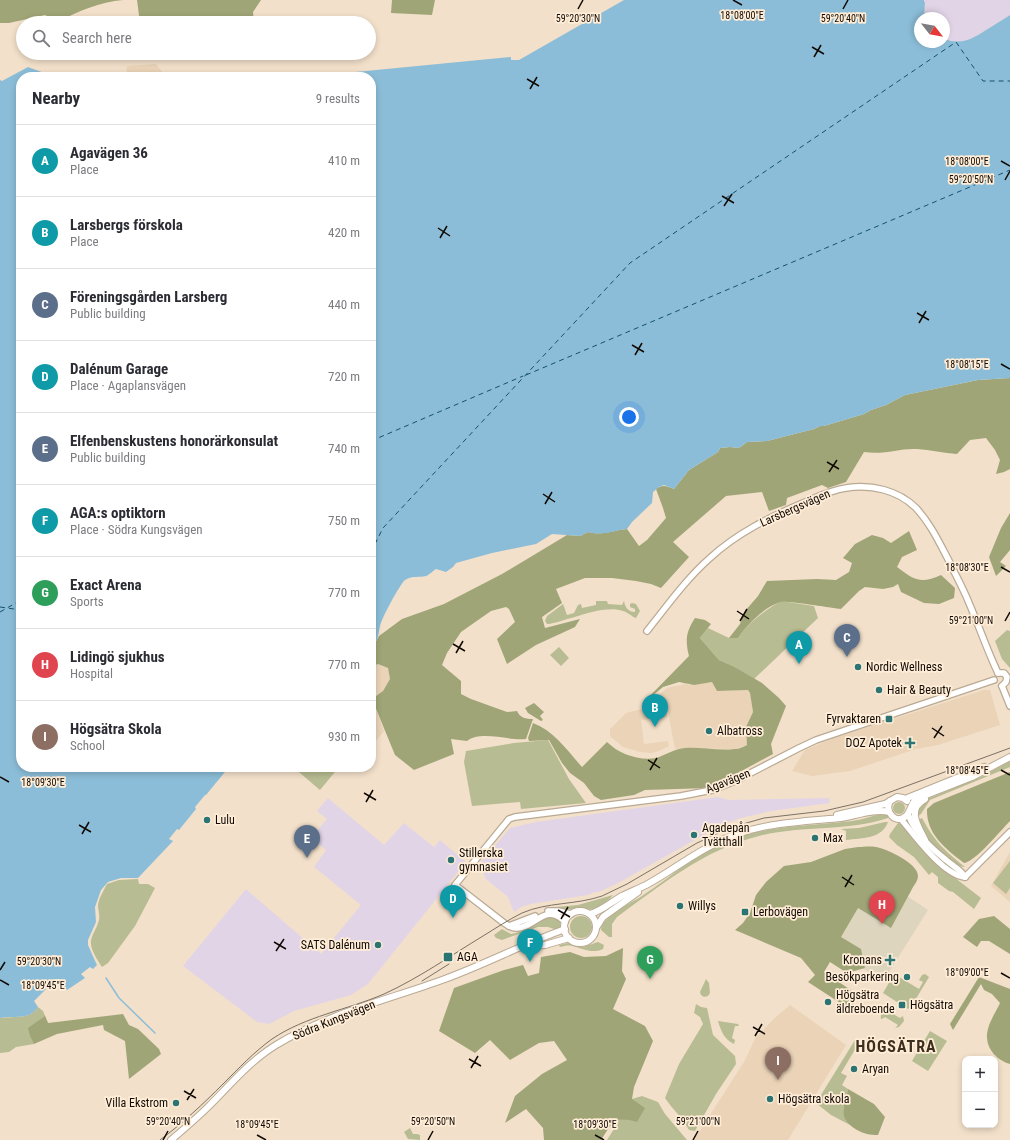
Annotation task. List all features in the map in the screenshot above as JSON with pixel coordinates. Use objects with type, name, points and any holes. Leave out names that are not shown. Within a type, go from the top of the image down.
[{"type":"main road","name":"Södra Kungsvägen","points":[[901,819],[909,811],[916,799],[972,777],[1009,758]]},
{"type":"main road","name":"Södra Kungsvägen","points":[[814,820],[885,804],[898,797],[905,799],[1009,758]]},
{"type":"main road","points":[[925,840],[914,814],[918,803],[951,786]]},
{"type":"main road","points":[[905,799],[908,802],[909,811]]},
{"type":"main road","points":[[890,801],[888,812],[894,818],[901,819]]},
{"type":"main road","name":"Södra Kungsvägen","points":[[572,914],[582,911],[590,914],[602,909],[620,897],[647,884],[699,852],[733,835],[764,827],[814,820],[842,818],[881,811],[888,812]]},
{"type":"main road","name":"Södra Kungsvägen","points":[[525,946],[545,945],[569,938],[577,943],[587,942],[592,939],[603,918],[647,884]]},
{"type":"main road","points":[[569,938],[565,929],[565,922],[572,914]]},
{"type":"main road","points":[[590,914],[595,920],[596,929]]},
{"type":"main road","name":"Södra Kungsvägen","points":[[171,1140],[208,1108],[247,1067],[275,1045],[292,1035],[331,1019],[463,973],[542,937],[565,929]]},
{"type":"street","name":"Larsbergsvägen","points":[[646,631],[697,570],[729,542],[749,529],[790,508],[836,490],[847,488],[874,488],[890,492],[905,499],[916,509],[930,526],[969,601],[998,673]]},
{"type":"street","points":[[1002,686],[1006,682],[1006,676],[1003,673],[998,673],[994,676],[994,680],[996,684],[1002,686],[1010,706]]},
{"type":"street","name":"Agavägen","points":[[509,926],[455,885],[511,818],[674,797],[712,790],[816,740],[994,680]]},
{"type":"street","points":[[909,811],[912,823],[925,840],[935,851],[960,871],[965,877]]},
{"type":"street","points":[[901,819],[932,855],[955,874],[965,877]]},
{"type":"street","points":[[965,877],[1010,832]]},
{"type":"street","points":[[509,926],[548,911],[558,911],[572,914]]},
{"type":"street","points":[[509,926],[512,928],[519,928],[541,916],[551,914],[557,915],[565,922]]},
{"type":"shaded area","points":[[924,0],[1010,0],[1010,15],[973,38],[963,42],[956,42],[950,40],[950,12],[924,12]]},
{"type":"shaded area","points":[[156,64],[162,72],[126,72],[127,66]]},
{"type":"shaded area","points":[[378,664],[388,668],[390,679],[383,691],[376,696],[376,665]]},
{"type":"shaded area","points":[[712,682],[717,691],[748,690],[750,693],[753,712],[746,727],[747,745],[735,749],[675,749],[668,712],[651,705],[651,702],[670,687],[682,685],[684,683],[689,685]]},
{"type":"shaded area","points":[[984,690],[990,690],[1000,725],[938,745],[916,749],[850,771],[812,776],[792,771],[805,750],[834,738]]},
{"type":"shaded area","points":[[647,709],[660,713],[667,712],[667,717],[641,720],[644,744],[668,741],[669,746],[651,753],[640,752],[623,747],[610,736],[610,729],[626,713]]},
{"type":"shaded area","points":[[376,710],[384,731],[376,741]]},
{"type":"shaded area","points":[[718,797],[728,800],[829,798],[830,803],[771,811],[723,824],[620,882],[599,892],[531,904],[521,907],[515,912],[508,897],[485,878],[482,865],[480,863],[510,828],[536,822]]},
{"type":"shaded area","points":[[328,798],[384,845],[404,823],[434,847],[440,840],[466,862],[368,984],[351,995],[294,1011],[269,1024],[257,1022],[183,966],[246,889],[321,954],[361,905],[314,867],[326,850],[311,838],[327,819],[317,811]]},
{"type":"shaded area","points":[[1010,852],[1010,902],[991,886]]},
{"type":"shaded area","points":[[907,896],[928,910],[884,980],[862,968],[837,938],[857,904]]},
{"type":"shaded area","name":"Högsätra skola","points":[[790,1005],[846,1045],[788,1140],[694,1140],[744,1062],[756,1037]]},
{"type":"green space","points":[[0,0],[123,0],[89,8],[69,16],[16,16],[16,21],[0,23]]},
{"type":"green space","points":[[137,0],[261,0],[253,12],[253,16],[139,16]]},
{"type":"green space","points":[[392,0],[435,0],[432,15],[391,13]]},
{"type":"green space","points":[[1010,378],[1010,469],[996,474],[1000,460],[986,438],[970,440],[957,454],[917,449],[904,449],[879,453],[864,452],[846,482],[828,488],[822,485],[787,498],[786,505],[769,511],[762,492],[726,496],[673,542],[689,557],[661,588],[636,581],[612,578],[585,578],[556,589],[562,603],[542,617],[545,628],[580,619],[575,627],[536,645],[507,664],[497,639],[515,622],[509,609],[506,607],[491,611],[461,632],[447,653],[442,665],[461,681],[461,694],[507,712],[517,711],[524,718],[533,719],[526,739],[480,736],[467,741],[451,739],[454,754],[414,770],[395,755],[376,709],[376,696],[383,691],[390,679],[388,668],[378,664],[376,665],[376,641],[379,636],[402,619],[444,604],[502,574],[567,535],[580,536],[588,532],[603,533],[627,529],[639,546],[647,540],[666,518],[656,489],[660,486],[665,486],[674,489],[689,470],[718,452],[720,448],[739,448],[747,442],[767,441],[814,429],[864,414],[905,395],[978,380]]},
{"type":"green space","points":[[1010,513],[1010,550],[1000,562],[1006,566],[996,576],[989,557],[1001,528]]},
{"type":"green space","points":[[909,531],[917,550],[902,557],[897,567],[908,575],[922,580],[928,580],[941,575],[955,588],[954,598],[939,604],[924,603],[901,592],[898,584],[893,587],[883,589],[865,587],[841,609],[780,602],[768,608],[756,617],[738,638],[729,638],[740,624],[745,611],[758,596],[767,581],[817,579],[836,580],[849,572],[852,563],[843,558],[855,544],[872,535],[883,538],[891,543]]},
{"type":"green space","points":[[596,601],[607,601],[608,604],[622,605],[624,601],[629,610],[635,612],[635,609],[630,607],[630,604],[632,603],[636,604],[640,611],[636,618],[627,612],[615,609],[587,613],[549,624],[545,621],[547,616],[563,604],[567,615],[574,613],[578,605],[581,604],[582,608],[596,605]]},
{"type":"green space","points":[[781,601],[814,606],[818,618],[754,679],[733,666],[719,660],[700,638],[708,628],[729,638],[738,638],[747,626]]},
{"type":"green space","points":[[695,618],[705,620],[711,624],[700,638],[719,660],[733,666],[762,683],[786,706],[771,744],[773,754],[710,788],[645,790],[634,795],[601,800],[594,796],[584,783],[570,773],[562,763],[549,740],[529,741],[528,738],[533,723],[541,726],[554,736],[582,767],[607,742],[617,750],[630,756],[650,759],[685,748],[738,749],[747,745],[746,727],[753,712],[750,693],[748,690],[717,691],[712,682],[694,685],[679,682],[663,687],[641,705],[689,656],[687,636]]},
{"type":"green space","points":[[1007,630],[1010,631],[1010,668],[1002,659],[995,641]]},
{"type":"green space","points":[[559,647],[569,658],[561,666],[550,655]]},
{"type":"green space","points":[[534,703],[544,712],[540,716],[543,720],[541,721],[528,713],[525,708]]},
{"type":"green space","points":[[548,740],[569,779],[586,803],[521,809],[520,802],[472,806],[464,762],[466,751],[514,743]]},
{"type":"green space","points":[[1010,761],[1010,767],[930,800],[921,814],[917,817],[919,806],[927,799],[981,777]]},
{"type":"green space","points":[[299,772],[335,772],[320,790]]},
{"type":"green space","points":[[1010,772],[1010,821],[981,852],[964,863],[938,840],[930,826],[927,809],[934,803]]},
{"type":"green space","points":[[897,802],[901,802],[905,808],[901,814],[897,814],[893,810],[893,806]]},
{"type":"green space","points":[[882,813],[888,816],[888,818],[856,825],[775,833],[739,842],[684,869],[617,917],[612,924],[612,937],[609,937],[601,930],[606,920],[618,910],[642,896],[696,858],[732,839],[747,834],[777,828],[837,823],[867,818]]},
{"type":"green space","points":[[922,818],[940,845],[965,867],[960,866],[948,859],[931,842],[923,832],[919,823],[918,820]]},
{"type":"green space","points":[[888,822],[881,832],[865,838],[846,840],[846,831],[841,829],[859,828]]},
{"type":"green space","points":[[898,823],[902,824],[946,871],[981,898],[974,909],[953,892],[949,891],[938,883],[938,877],[932,872],[929,875],[914,857],[897,845],[889,837]]},
{"type":"green space","points":[[876,847],[901,857],[913,866],[917,871],[918,876],[917,881],[891,928],[858,908],[841,937],[861,949],[865,968],[847,973],[830,962],[824,972],[859,996],[851,1010],[808,982],[815,975],[801,958],[735,930],[743,923],[750,913],[756,895],[766,882],[784,866],[811,862],[845,849]]},
{"type":"green space","points":[[1010,861],[1010,888],[1006,894],[993,883]]},
{"type":"green space","points":[[138,879],[139,884],[148,884],[155,888],[135,926],[108,963],[102,967],[91,946],[92,936],[99,921],[98,905],[100,897],[107,884],[119,880]]},
{"type":"green space","points":[[613,895],[605,904],[596,910],[582,908],[560,910],[555,907],[578,905]]},
{"type":"green space","points":[[581,916],[589,919],[592,927],[589,935],[581,938],[573,935],[570,927],[573,919]]},
{"type":"green space","points":[[994,916],[1010,929],[1010,954],[989,941],[981,941],[977,947],[963,937],[979,919]]},
{"type":"green space","points":[[554,917],[560,924],[560,928],[555,931],[554,929],[548,927],[538,927],[502,940],[496,938],[494,935],[502,929],[511,934],[518,932],[543,920]]},
{"type":"green space","points":[[598,942],[604,945],[603,949],[595,951],[571,946],[560,947],[559,945],[568,943],[583,947]]},
{"type":"green space","points":[[623,948],[622,971],[626,979],[613,1009],[645,1026],[653,1041],[634,1087],[632,1099],[645,1108],[637,1122],[618,1120],[612,1124],[601,1140],[544,1140],[543,1128],[526,1109],[505,1123],[515,1096],[542,1074],[567,1060],[554,1041],[539,1043],[510,1060],[490,1040],[475,1053],[439,1031],[454,988],[504,970],[523,965],[528,976],[539,973],[541,957],[570,952],[584,957],[606,956]]},
{"type":"green space","points":[[894,974],[919,989],[923,982],[919,980],[922,975],[925,974],[929,977],[911,1007],[908,1009],[883,993]]},
{"type":"green space","points":[[979,977],[1010,989],[1010,1064],[996,1056],[988,1044],[987,1034],[990,1022],[1000,1003],[992,994],[984,990],[981,984],[953,1030],[950,1024]]},
{"type":"green space","points":[[706,979],[709,983],[710,993],[708,996],[704,997],[700,992]]},
{"type":"green space","points":[[696,1004],[707,1008],[713,1035],[735,1056],[736,1064],[716,1094],[695,1131],[689,1130],[665,1098],[679,1064],[703,1024],[700,1017],[694,1013]]},
{"type":"green space","points":[[38,1007],[43,1011],[48,1023],[34,1044],[16,1047],[9,1052],[0,1053],[0,1018],[26,1016],[35,1011]]},
{"type":"green space","points":[[888,1007],[886,1010],[900,1018],[903,1016],[904,1021],[899,1027],[895,1028],[898,1025],[885,1017],[881,1019],[882,1012]]},
{"type":"green space","points":[[123,1014],[129,1025],[138,1029],[159,1049],[161,1054],[129,1079],[125,1041],[104,1030],[103,1025],[57,1034],[34,1044],[28,1028],[45,1016],[48,1023]]},
{"type":"green space","points":[[718,1021],[738,1024],[739,1026],[735,1026],[732,1038],[735,1040],[734,1044],[723,1034]]},
{"type":"green space","points":[[930,1031],[947,1041],[928,1071],[912,1061]]},
{"type":"green space","points":[[855,1040],[860,1041],[841,1073],[847,1076],[842,1085],[848,1089],[844,1103],[844,1112],[850,1125],[831,1115],[816,1103]]},
{"type":"green space","points":[[848,1089],[874,1104],[885,1117],[878,1135],[867,1134],[860,1131],[851,1126],[844,1117],[844,1107]]},
{"type":"green space","points":[[642,1096],[658,1102],[665,1114],[687,1140],[607,1140],[619,1121],[612,1123],[623,1118],[632,1099]]},
{"type":"green space","points":[[410,1128],[413,1134],[420,1135],[420,1140],[408,1139],[404,1132]]},
{"type":"water","points":[[624,0],[924,0],[924,12],[914,12],[914,48],[950,48],[950,41],[964,41],[969,39],[1010,15],[1010,378],[978,380],[905,395],[864,414],[814,429],[767,441],[747,442],[739,448],[720,448],[718,452],[689,470],[674,489],[664,485],[653,492],[652,503],[632,522],[627,529],[603,533],[588,532],[580,536],[552,534],[536,544],[492,553],[456,563],[446,572],[436,569],[426,576],[408,578],[405,580],[391,602],[381,622],[376,641],[376,72],[356,72],[511,57],[511,60],[519,60]]},
{"type":"water","points":[[28,67],[42,72],[19,72]]},
{"type":"water","points":[[16,73],[16,772],[225,772],[195,807],[196,809],[179,830],[177,829],[169,839],[173,841],[138,878],[121,878],[108,882],[101,890],[95,907],[96,922],[88,940],[88,945],[97,965],[93,969],[90,967],[81,974],[85,978],[67,990],[57,979],[34,1001],[38,1007],[30,1014],[21,1017],[0,1018],[0,80],[2,81]]},
{"type":"waterway","points":[[106,978],[119,998],[155,1033]]},
{"type":"ferry route","points":[[376,542],[383,528],[630,263],[956,42],[983,81],[1010,81]]},
{"type":"ferry route","points":[[526,375],[1010,170]]},
{"type":"ferry route","points":[[376,439],[523,376]]},
{"type":"ferry route","points":[[0,612],[16,603]]},
{"type":"ferry route","points":[[0,607],[16,609]]},
{"type":"tram line","points":[[160,1140],[193,1113],[247,1060],[272,1039],[285,1031],[313,1019],[370,1000],[397,988],[522,913],[541,907],[582,901],[602,896],[627,884],[697,843],[729,828],[764,818],[824,811],[863,802],[1010,748]]},
{"type":"tram line","points":[[422,981],[449,964]]},
{"type":"place","name":"Föreningsgården Larsberg","points":[[847,657]]},
{"type":"place","name":"Agavägen 36","points":[[799,664]]},
{"type":"place","name":"Nordic Wellness","points":[[858,667]]},
{"type":"place","name":"Hair & Beauty","points":[[879,690]]},
{"type":"place","name":"Fyrvaktaren","points":[[889,719]]},
{"type":"place","name":"Larsbergs förskola","points":[[655,727]]},
{"type":"place","name":"Albatross","points":[[709,731]]},
{"type":"place","name":"DOZ Apotek","points":[[910,743]]},
{"type":"place","name":"Lulu","points":[[207,820]]},
{"type":"place","name":"Agadepån Tvätthall","points":[[694,835]]},
{"type":"place","name":"Max","points":[[815,838]]},
{"type":"place","name":"Elfenbenskustens honorärkonsulat","points":[[307,858]]},
{"type":"place","name":"Stillerska gymnasiet","points":[[451,860]]},
{"type":"place","name":"Willys","points":[[680,906]]},
{"type":"place","name":"Lerbovägen","points":[[745,912]]},
{"type":"place","name":"Dalénum Garage","points":[[453,918]]},
{"type":"place","name":"Lidingö sjukhus","points":[[882,924]]},
{"type":"place","name":"SATS Dalénum","points":[[378,945]]},
{"type":"place","name":"AGA","points":[[448,957]]},
{"type":"place","name":"Kronans","points":[[890,960]]},
{"type":"place","name":"AGA:s optiktorn","points":[[530,962]]},
{"type":"place","name":"Besökparkering","points":[[907,977]]},
{"type":"place","name":"Exact Arena","points":[[650,979]]},
{"type":"place","name":"Högsätra äldreboende","points":[[828,1002]]},
{"type":"place","name":"Högsätra","points":[[902,1005]]},
{"type":"place","name":"Aryan","points":[[854,1069]]},
{"type":"place","name":"Högsätra Skola","points":[[778,1080]]},
{"type":"place","name":"Högsätra skola","points":[[770,1099]]},
{"type":"place","name":"Villa Ekstrom","points":[[176,1103]]},
{"type":"district","name":"HÖGSÄTRA","points":[[896,1046]]}]
